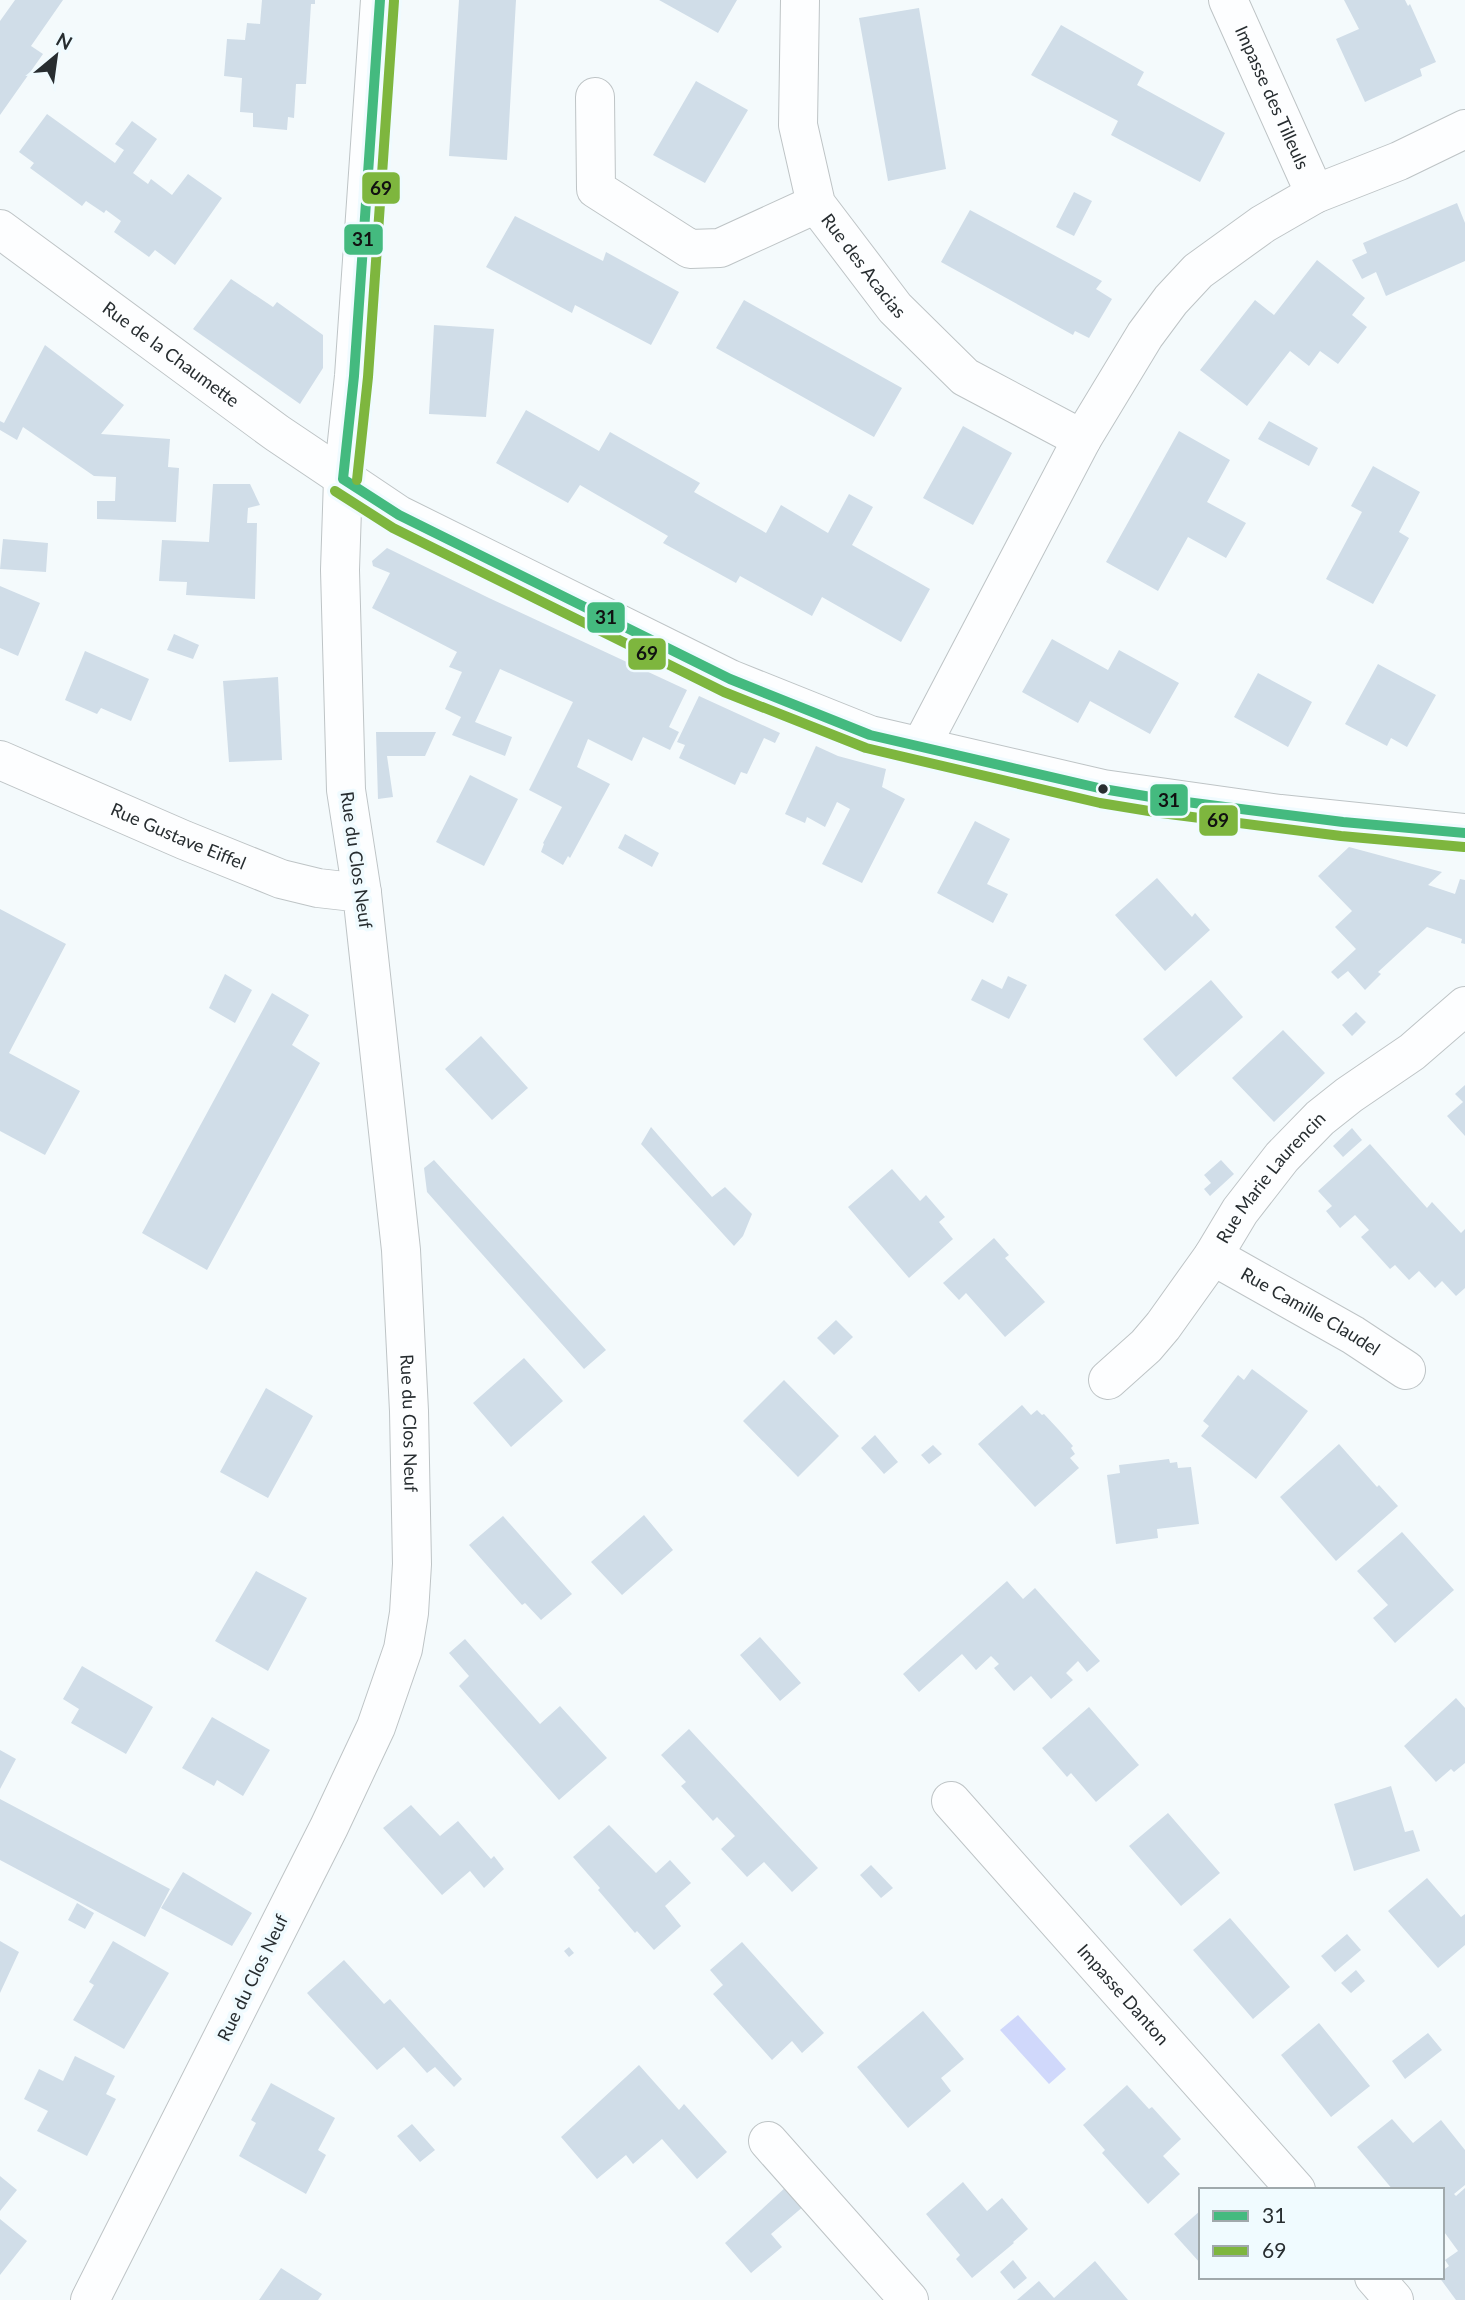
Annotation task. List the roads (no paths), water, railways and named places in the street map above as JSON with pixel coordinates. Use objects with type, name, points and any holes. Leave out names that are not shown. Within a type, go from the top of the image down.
[{"type":"street","name":"Rue du Clos Neuf","points":[[90,2300],[329,1826],[376,1727],[403,1649],[409,1614],[412,1564],[409,1411],[401,1250],[362,893],[346,790],[340,570],[343,479],[354,376],[380,0]]},
{"type":"street","name":"Rue des Acacias","points":[[800,0],[798,125],[816,204],[895,308],[965,377],[1082,439]]},
{"type":"street","name":"Impasse des Tilleuls","points":[[1228,0],[1315,194]]},
{"type":"street","points":[[595,97],[597,189],[690,249],[720,248],[816,204]]},
{"type":"street","points":[[921,746],[1082,439],[1145,335],[1171,300],[1198,271],[1263,224],[1315,194],[1399,161],[1465,129]]},
{"type":"street","name":"Rue de la Chaumette","points":[[0,229],[343,479],[399,515],[730,679],[870,735],[1103,789],[1318,819],[1465,833]]},
{"type":"street","name":"Rue Gustave Eiffel","points":[[0,760],[184,841],[281,879],[318,888],[362,893]]},
{"type":"street","name":"Rue Marie Laurencin","points":[[1108,1380],[1146,1346],[1213,1256],[1261,1182],[1282,1157],[1320,1118],[1412,1052],[1465,1006]]},
{"type":"street","name":"Rue Camille Claudel","points":[[1213,1256],[1353,1335],[1406,1370]]},
{"type":"street","name":"Impasse Danton","points":[[951,1801],[1294,2188]]},
{"type":"street","points":[[768,2141],[909,2300]]},
{"type":"street","points":[[1376,2279],[1394,2300]]},
{"type":"water","points":[[1018,2015],[1066,2069],[1049,2084],[1000,2030]]}]
